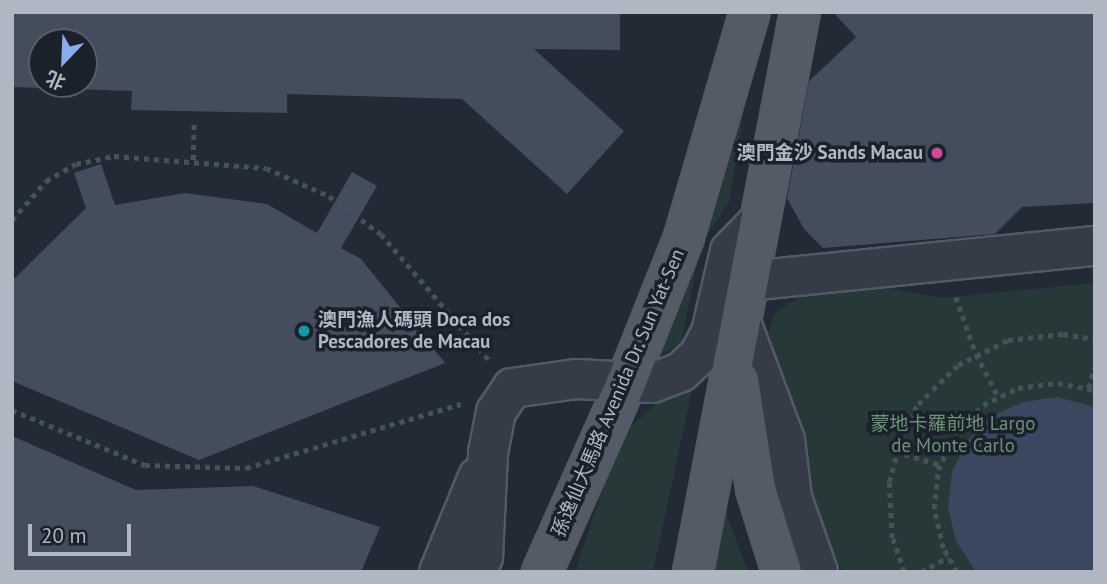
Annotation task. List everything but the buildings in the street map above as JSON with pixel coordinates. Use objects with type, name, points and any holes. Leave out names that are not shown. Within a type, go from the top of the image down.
[{"type":"main road","name":"孫逸仙大馬路 Avenida Dr. Sun Yat-Sen","points":[[542,572],[626,383],[708,166],[750,12]]},
{"type":"main road","points":[[692,572],[800,12]]},
{"type":"main road","points":[[738,338],[751,457],[763,520],[782,572]]},
{"type":"main road","points":[[561,572],[626,383]]},
{"type":"street","points":[[476,572],[483,557],[488,453],[496,412],[512,388],[577,379],[626,383],[670,378],[699,355],[711,332],[730,251],[760,220]]},
{"type":"street","points":[[749,281],[1095,246]]},
{"type":"street","points":[[738,338],[785,440],[794,507],[818,572]]},
{"type":"street","points":[[439,572],[488,453]]},
{"type":"path","points":[[193,160],[194,120]]},
{"type":"path","points":[[12,220],[46,181],[76,164],[114,156],[193,160],[266,168],[329,196],[381,234],[512,388],[246,468],[145,465],[12,410]]},
{"type":"path","points":[[943,261],[976,354],[998,396]]},
{"type":"path","points":[[904,572],[888,510],[895,451],[918,404],[936,383],[976,354],[1035,335],[1095,339]]},
{"type":"path","points":[[1088,388],[1095,367]]},
{"type":"path","points":[[957,572],[948,557],[934,509],[940,465],[961,426],[998,396],[1038,384],[1095,390]]},
{"type":"path","points":[[895,451],[940,465]]},
{"type":"path","points":[[921,572],[948,557]]},
{"type":"green space","points":[[749,78],[729,203],[702,241],[681,342],[653,360]]},
{"type":"green space","name":"蒙地卡羅前地 Largo de Monte Carlo","points":[[1095,283],[1095,572],[843,572],[830,546],[764,344],[775,313],[804,294],[884,287],[942,298]]},
{"type":"green space","points":[[697,366],[653,572],[575,572],[620,437]]},
{"type":"green space","points":[[719,456],[728,518],[748,572],[696,572]]},
{"type":"water","points":[[1057,397],[1095,407],[1095,572],[976,572],[956,541],[948,507],[952,472],[967,441],[992,416],[1023,402]]},
{"type":"place","name":"澳門金沙 Sands Macau","points":[[937,153]]},
{"type":"place","name":"澳門漁人碼頭 Doca dos Pescadores de Macau","points":[[304,331]]}]
